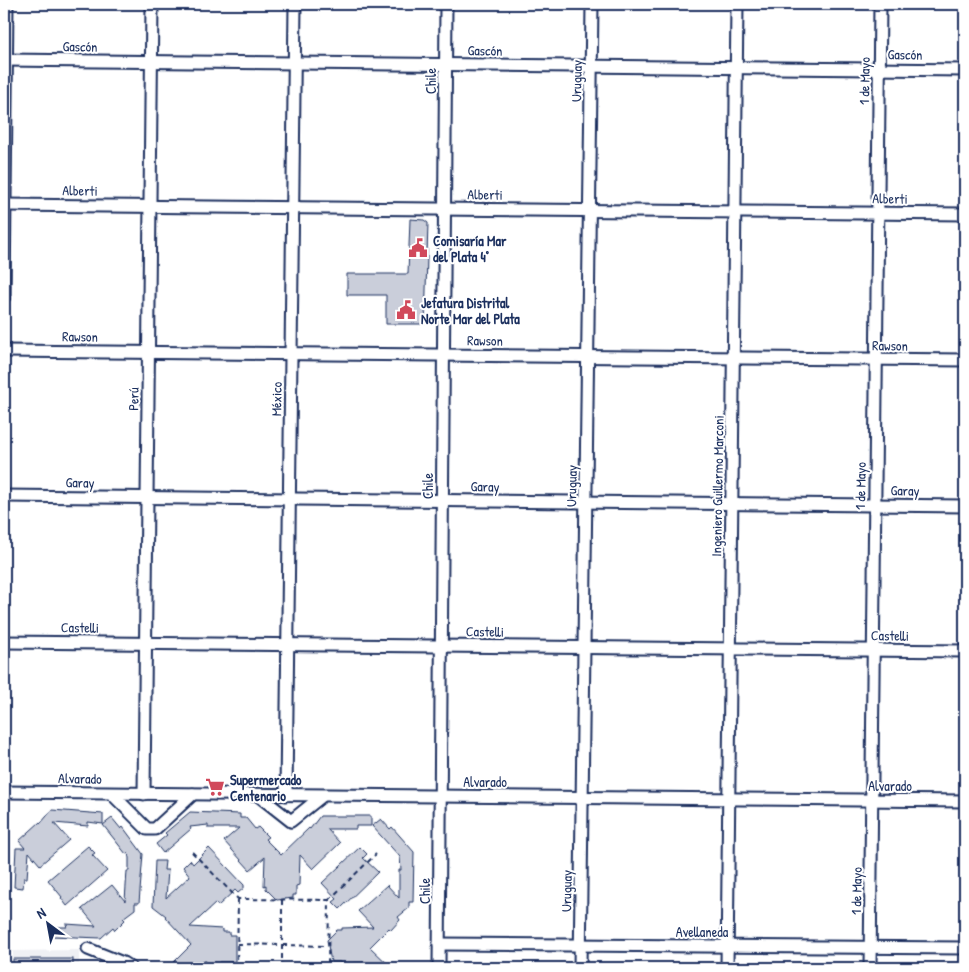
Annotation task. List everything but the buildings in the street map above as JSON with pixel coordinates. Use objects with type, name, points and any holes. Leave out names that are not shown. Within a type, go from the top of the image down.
[{"type":"street","points":[[4,297],[7,4]]},
{"type":"street","name":"Perú","points":[[144,794],[152,4]]},
{"type":"street","name":"México","points":[[286,795],[296,4]]},
{"type":"street","name":"Chile","points":[[439,968],[446,4]]},
{"type":"street","name":"Uruguay","points":[[580,968],[592,4]]},
{"type":"street","name":"Ingeniero Guillermo Marconi","points":[[726,968],[737,4]]},
{"type":"street","name":"1 de Mayo","points":[[870,968],[880,4]]},
{"type":"street","name":"Gascón","points":[[5,60],[965,70]]},
{"type":"street","name":"Alberti","points":[[4,204],[965,214]]},
{"type":"street","name":"Rawson","points":[[4,351],[965,360]]},
{"type":"street","name":"Garay","points":[[4,496],[965,506]]},
{"type":"street","name":"Castelli","points":[[4,642],[965,651]]},
{"type":"street","name":"Alvarado","points":[[4,792],[965,800]]},
{"type":"street","points":[[112,794],[147,829],[156,829],[193,794]]},
{"type":"street","points":[[258,795],[291,821],[322,796]]},
{"type":"street","name":"Avellaneda","points":[[439,944],[965,948]]},
{"type":"street","points":[[88,949],[124,963],[131,968]]},
{"type":"path","points":[[192,852],[238,899],[329,900]]},
{"type":"path","points":[[328,968],[329,900],[376,854]]},
{"type":"path","points":[[237,968],[238,899]]},
{"type":"path","points":[[282,900],[282,968]]},
{"type":"path","points":[[237,944],[328,946]]},
{"type":"shaded area","points":[[79,950],[79,968],[13,968],[13,951]]},
{"type":"place","name":"Comisaría Mar del Plata 4°","points":[[418,248]]},
{"type":"place","name":"Jefatura Distrital Norte Mar del Plata","points":[[406,310]]},
{"type":"place","name":"Supermercado Centenario","points":[[215,787]]}]
